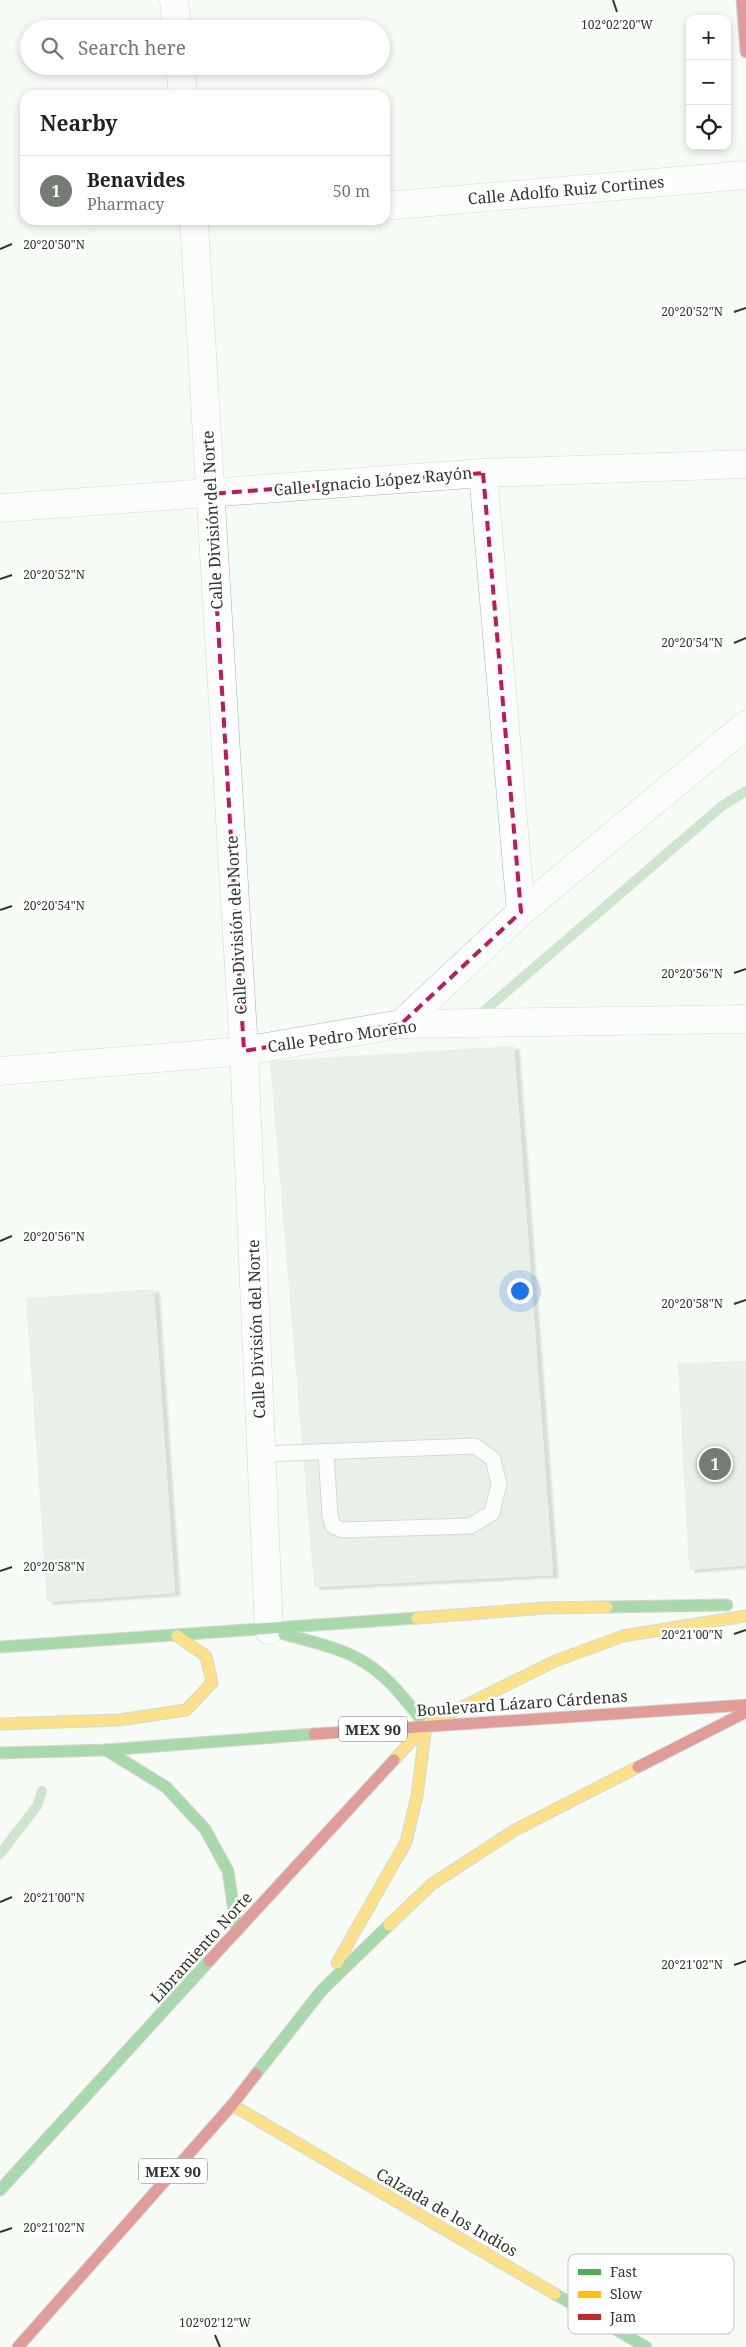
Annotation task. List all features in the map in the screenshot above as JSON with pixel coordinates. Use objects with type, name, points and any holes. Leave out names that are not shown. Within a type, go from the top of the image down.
[{"type":"main road","points":[[742,0],[746,52]]},
{"type":"main road","points":[[0,1647],[268,1630],[545,1608],[746,1605]]},
{"type":"main road","name":"MEX 90","points":[[426,1725],[555,1661],[623,1636],[746,1616]]},
{"type":"main road","points":[[268,1630],[335,1649],[362,1660],[382,1677],[426,1725],[417,1796],[406,1842],[322,1990]]},
{"type":"main road","points":[[0,1724],[119,1720],[186,1710],[212,1683],[206,1656],[177,1636]]},
{"type":"main road","name":"Boulevard Lázaro Cárdenas","points":[[0,1754],[106,1750],[426,1725],[746,1705]]},
{"type":"main road","name":"MEX 90","points":[[18,2347],[232,2105],[322,1990],[432,1884],[515,1830],[746,1712]]},
{"type":"main road","name":"Libramiento Norte","points":[[0,2190],[426,1725]]},
{"type":"main road","points":[[106,1750],[166,1787],[205,1829],[228,1871],[237,1932]]},
{"type":"main road","name":"Calzada de los Indios","points":[[232,2105],[568,2301]]},
{"type":"main road","name":"Calzada de los Indios","points":[[624,2334],[646,2347]]},
{"type":"street","points":[[174,0],[176,20]]},
{"type":"street","points":[[181,75],[182,90]]},
{"type":"street","name":"Calle Adolfo Ruiz Cortines","points":[[390,206],[746,174]]},
{"type":"street","name":"Calle División del Norte","points":[[202,225],[210,494],[244,1051],[268,1630]]},
{"type":"street","name":"Calle Ignacio López Rayón","points":[[0,508],[483,473],[746,464]]},
{"type":"street","points":[[483,473],[521,912]]},
{"type":"street","points":[[401,1024],[521,912],[746,725]]},
{"type":"street","name":"Calle Pedro Moreno","points":[[0,1071],[244,1051],[401,1024],[746,1020]]},
{"type":"lane","points":[[261,1454],[475,1446],[493,1459],[499,1484],[492,1513],[470,1526],[342,1530],[333,1526],[330,1516],[326,1452]]},
{"type":"highlighted area","points":[[483,473],[521,912],[401,1024],[244,1051],[210,494]]},
{"type":"building","points":[[514,1046],[553,1575],[314,1587],[270,1061]]},
{"type":"building","points":[[154,1289],[175,1593],[47,1602],[26,1298]]},
{"type":"building","points":[[746,1361],[746,1565],[689,1570],[678,1363]]},
{"type":"waterway","points":[[484,1011],[722,806],[746,791]]},
{"type":"waterway","points":[[0,1854],[37,1806],[42,1791]]},
{"type":"traffic: fast","points":[[607,1607],[727,1605]]},
{"type":"traffic: fast","points":[[0,1647],[417,1618]]},
{"type":"traffic: fast","points":[[284,1634],[358,1658],[384,1677],[426,1725]]},
{"type":"traffic: fast","points":[[0,1753],[106,1750],[314,1734]]},
{"type":"traffic: fast","points":[[106,1750],[166,1787],[205,1829],[228,1871],[237,1931]]},
{"type":"traffic: fast","points":[[256,2074],[322,1990],[389,1925]]},
{"type":"traffic: fast","points":[[0,2190],[209,1961]]},
{"type":"traffic: fast","points":[[555,2294],[568,2302]]},
{"type":"traffic: fast","points":[[624,2334],[646,2347]]},
{"type":"traffic: slow","points":[[417,1618],[545,1608],[607,1607]]},
{"type":"traffic: slow","points":[[394,1760],[426,1725],[555,1661],[623,1636],[746,1616]]},
{"type":"traffic: slow","points":[[0,1724],[119,1720],[186,1710],[212,1683],[206,1656],[177,1636]]},
{"type":"traffic: slow","points":[[337,1963],[406,1842],[417,1796],[426,1725]]},
{"type":"traffic: slow","points":[[389,1925],[432,1884],[515,1830],[638,1767]]},
{"type":"traffic: slow","points":[[232,2105],[555,2294]]},
{"type":"traffic: jam","points":[[742,0],[746,52]]},
{"type":"traffic: jam","points":[[314,1734],[746,1705]]},
{"type":"traffic: jam","points":[[638,1767],[746,1712]]},
{"type":"traffic: jam","points":[[209,1961],[394,1760]]},
{"type":"traffic: jam","points":[[18,2347],[232,2105],[256,2074]]},
{"type":"place","name":"Benavides","points":[[715,1464]]}]
